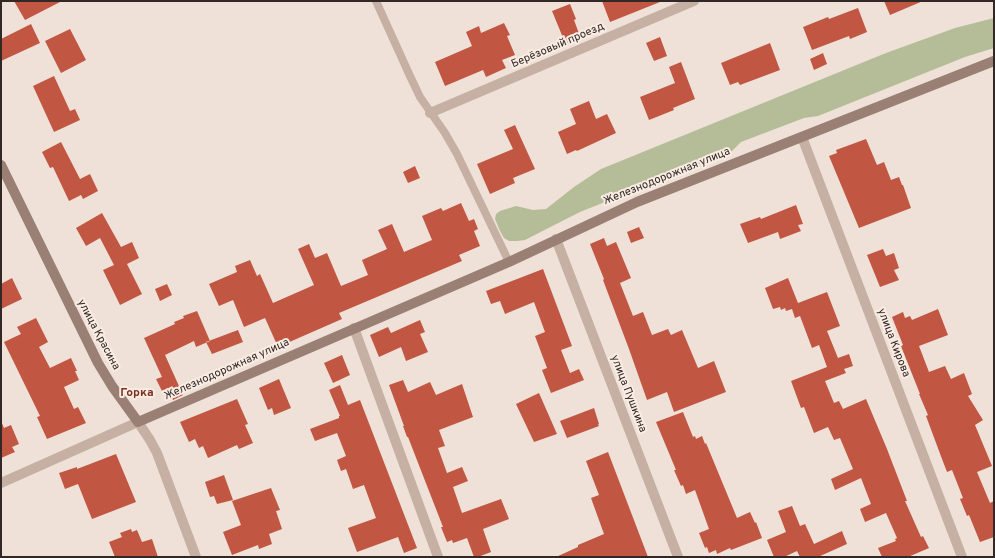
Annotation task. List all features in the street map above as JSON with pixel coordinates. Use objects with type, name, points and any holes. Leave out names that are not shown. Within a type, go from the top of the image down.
[{"type":"street","name":"Берёзовый проезд","points":[[430,113],[694,1]]},
{"type":"street","name":"Железнодорожная улица","points":[[1,483],[354,328],[509,262],[637,202],[722,167],[994,61]]},
{"type":"street","name":"улица Кирова","points":[[802,137],[962,557]]},
{"type":"street","name":"улица Красина","points":[[1,165],[98,362],[112,386],[150,440],[196,557]]},
{"type":"street","name":"улица Пушкина","points":[[556,240],[678,557]]},
{"type":"street","points":[[354,328],[438,557]]},
{"type":"lane","points":[[376,1],[410,76],[430,113],[445,133],[457,154],[509,262]]},
{"type":"green space","points":[[994,18],[994,48],[965,57],[818,116],[804,118],[741,142],[732,151],[580,212],[525,240],[509,241],[504,238],[500,231],[495,219],[496,214],[500,211],[516,206],[533,210],[546,209],[574,187],[601,169],[886,53],[955,28]]},
{"type":"building","points":[[14,1],[62,1],[25,20]]},
{"type":"building","points":[[602,1],[660,1],[660,2],[610,22]]},
{"type":"building","points":[[884,1],[923,1],[890,15]]},
{"type":"building","points":[[570,4],[576,19],[574,20],[581,39],[566,45],[552,11]]},
{"type":"building","points":[[858,8],[867,32],[850,39],[849,36],[812,50],[803,27],[828,17],[829,19]]},
{"type":"building","points":[[504,23],[510,35],[507,36],[515,55],[502,60],[506,68],[486,77],[483,70],[445,86],[435,62],[472,46],[466,32],[479,26],[481,33]]},
{"type":"building","points":[[31,24],[40,43],[1,61],[1,39]]},
{"type":"building","points":[[70,29],[86,60],[61,73],[45,41]]},
{"type":"building","points":[[660,37],[667,56],[654,61],[646,43]]},
{"type":"building","points":[[770,43],[780,70],[740,85],[738,82],[730,85],[721,63]]},
{"type":"building","points":[[823,53],[827,64],[814,70],[810,59]]},
{"type":"building","points":[[681,62],[695,99],[673,108],[674,110],[649,120],[640,97],[675,83],[669,67]]},
{"type":"building","points":[[54,76],[70,111],[75,109],[80,120],[54,132],[33,86]]},
{"type":"building","points":[[589,101],[596,119],[607,114],[616,133],[567,154],[558,132],[576,124],[570,109]]},
{"type":"building","points":[[515,125],[535,169],[513,178],[515,183],[490,194],[477,164],[513,149],[504,130]]},
{"type":"building","points":[[866,139],[877,165],[884,162],[891,180],[899,177],[911,208],[859,228],[829,156],[837,153],[836,150]]},
{"type":"building","points":[[61,142],[80,179],[90,174],[98,191],[83,199],[81,195],[69,201],[53,167],[50,168],[42,152]]},
{"type":"building","points":[[415,166],[420,178],[408,183],[403,172]]},
{"type":"building","points":[[461,203],[469,221],[474,219],[478,229],[474,231],[480,246],[459,255],[462,261],[339,313],[342,319],[278,347],[265,318],[244,327],[233,300],[219,306],[209,284],[237,272],[235,266],[250,260],[257,276],[260,274],[273,303],[314,285],[298,249],[309,244],[315,258],[327,253],[341,286],[368,275],[362,260],[387,249],[378,230],[392,224],[404,252],[432,240],[422,216],[441,208],[443,211]]},
{"type":"building","points":[[796,205],[803,224],[798,225],[801,231],[780,239],[778,232],[748,243],[740,224],[760,217],[761,219]]},
{"type":"building","points":[[102,213],[121,247],[132,242],[139,258],[127,264],[142,294],[120,305],[103,270],[114,265],[100,238],[86,246],[76,228]]},
{"type":"building","points":[[639,227],[644,238],[631,243],[627,232]]},
{"type":"building","points":[[604,238],[607,246],[616,242],[631,278],[620,283],[633,316],[643,312],[652,335],[668,329],[671,335],[682,330],[698,368],[714,361],[726,392],[674,412],[667,392],[647,400],[590,244]]},
{"type":"building","points":[[883,249],[886,256],[894,253],[899,268],[894,270],[899,280],[880,287],[867,255]]},
{"type":"building","points":[[543,269],[572,346],[561,350],[570,373],[579,369],[584,380],[551,393],[542,370],[547,368],[535,336],[545,332],[534,302],[505,314],[500,301],[491,304],[486,291]]},
{"type":"building","points":[[12,278],[22,299],[1,309],[1,284]]},
{"type":"building","points":[[788,278],[798,303],[827,292],[840,326],[827,331],[838,358],[849,354],[853,366],[844,369],[846,373],[825,381],[834,403],[839,401],[843,409],[866,399],[907,501],[905,501],[921,537],[923,536],[929,548],[908,557],[882,557],[878,548],[896,541],[895,539],[897,538],[886,513],[865,522],[860,509],[871,504],[861,478],[835,490],[831,479],[853,469],[840,438],[834,440],[828,427],[814,433],[804,407],[801,408],[791,381],[827,367],[819,345],[812,348],[800,316],[795,318],[792,309],[786,311],[785,308],[781,310],[780,307],[773,309],[765,288]]},
{"type":"building","points":[[167,284],[172,295],[160,301],[155,289]]},
{"type":"building","points":[[938,309],[948,335],[919,346],[929,372],[945,366],[951,379],[964,373],[972,394],[968,396],[983,420],[975,425],[992,466],[977,472],[990,503],[994,501],[994,537],[980,542],[969,515],[967,516],[960,499],[963,498],[952,470],[947,472],[926,416],[928,415],[901,346],[903,345],[892,317],[903,312],[905,318],[910,316],[912,320]]},
{"type":"building","points":[[197,311],[210,341],[196,347],[194,341],[165,355],[183,395],[173,400],[168,388],[162,391],[156,379],[162,377],[144,338],[175,324],[174,322],[184,318],[183,316]]},
{"type":"building","points":[[36,318],[48,342],[39,347],[50,368],[71,358],[79,380],[64,387],[74,409],[78,407],[86,423],[47,439],[37,417],[40,416],[4,342],[21,334],[17,327]]},
{"type":"building","points":[[420,320],[425,332],[420,334],[428,352],[406,361],[401,347],[379,357],[370,335],[388,327],[391,333]]},
{"type":"building","points":[[238,330],[243,342],[212,354],[206,342]]},
{"type":"building","points":[[342,355],[350,375],[333,383],[324,363]]},
{"type":"building","points":[[279,379],[291,408],[274,415],[272,408],[268,410],[259,388]]},
{"type":"building","points":[[403,380],[408,392],[430,382],[436,395],[462,384],[473,417],[439,430],[445,446],[438,448],[447,473],[462,467],[468,481],[453,487],[462,513],[501,499],[509,519],[483,529],[491,552],[474,557],[467,538],[453,543],[452,540],[447,542],[441,527],[443,527],[407,437],[389,385]]},
{"type":"building","points":[[340,385],[348,405],[360,400],[417,548],[404,553],[398,537],[357,552],[348,528],[376,518],[364,485],[353,489],[346,469],[341,471],[337,460],[346,456],[337,433],[315,441],[310,429],[339,418],[340,416],[329,390]]},
{"type":"building","points":[[539,393],[557,434],[534,442],[516,404]]},
{"type":"building","points":[[237,399],[248,424],[245,425],[253,443],[239,449],[237,445],[208,458],[203,446],[199,448],[195,439],[189,442],[180,422]]},
{"type":"building","points":[[594,408],[599,426],[567,438],[560,421]]},
{"type":"building","points":[[683,412],[693,437],[695,436],[696,439],[702,436],[705,444],[706,443],[737,518],[750,512],[755,523],[756,522],[762,538],[731,550],[730,548],[717,554],[716,550],[709,553],[707,547],[705,548],[699,533],[709,529],[695,490],[686,494],[683,485],[681,486],[656,422]]},
{"type":"building","points":[[1,421],[4,428],[11,425],[19,444],[12,447],[15,452],[1,458]]},
{"type":"building","points":[[608,452],[648,557],[556,557],[578,547],[578,545],[604,534],[591,498],[599,495],[586,461]]},
{"type":"building","points":[[116,454],[136,502],[92,519],[78,484],[65,489],[59,473],[77,467],[77,469]]},
{"type":"building","points":[[224,475],[233,500],[217,504],[214,496],[210,497],[205,482]]},
{"type":"building","points":[[271,488],[280,510],[276,511],[282,529],[269,534],[272,544],[259,549],[258,545],[232,555],[223,532],[241,525],[232,501]]},
{"type":"building","points":[[792,506],[800,526],[805,524],[814,544],[842,531],[847,544],[818,557],[800,557],[797,551],[784,557],[774,557],[767,540],[786,532],[778,511]]},
{"type":"building","points":[[131,529],[132,532],[137,530],[142,542],[152,539],[158,557],[115,557],[109,542],[122,537],[120,533]]},
{"type":"district","name":"Горка","points":[[137,394]]}]
